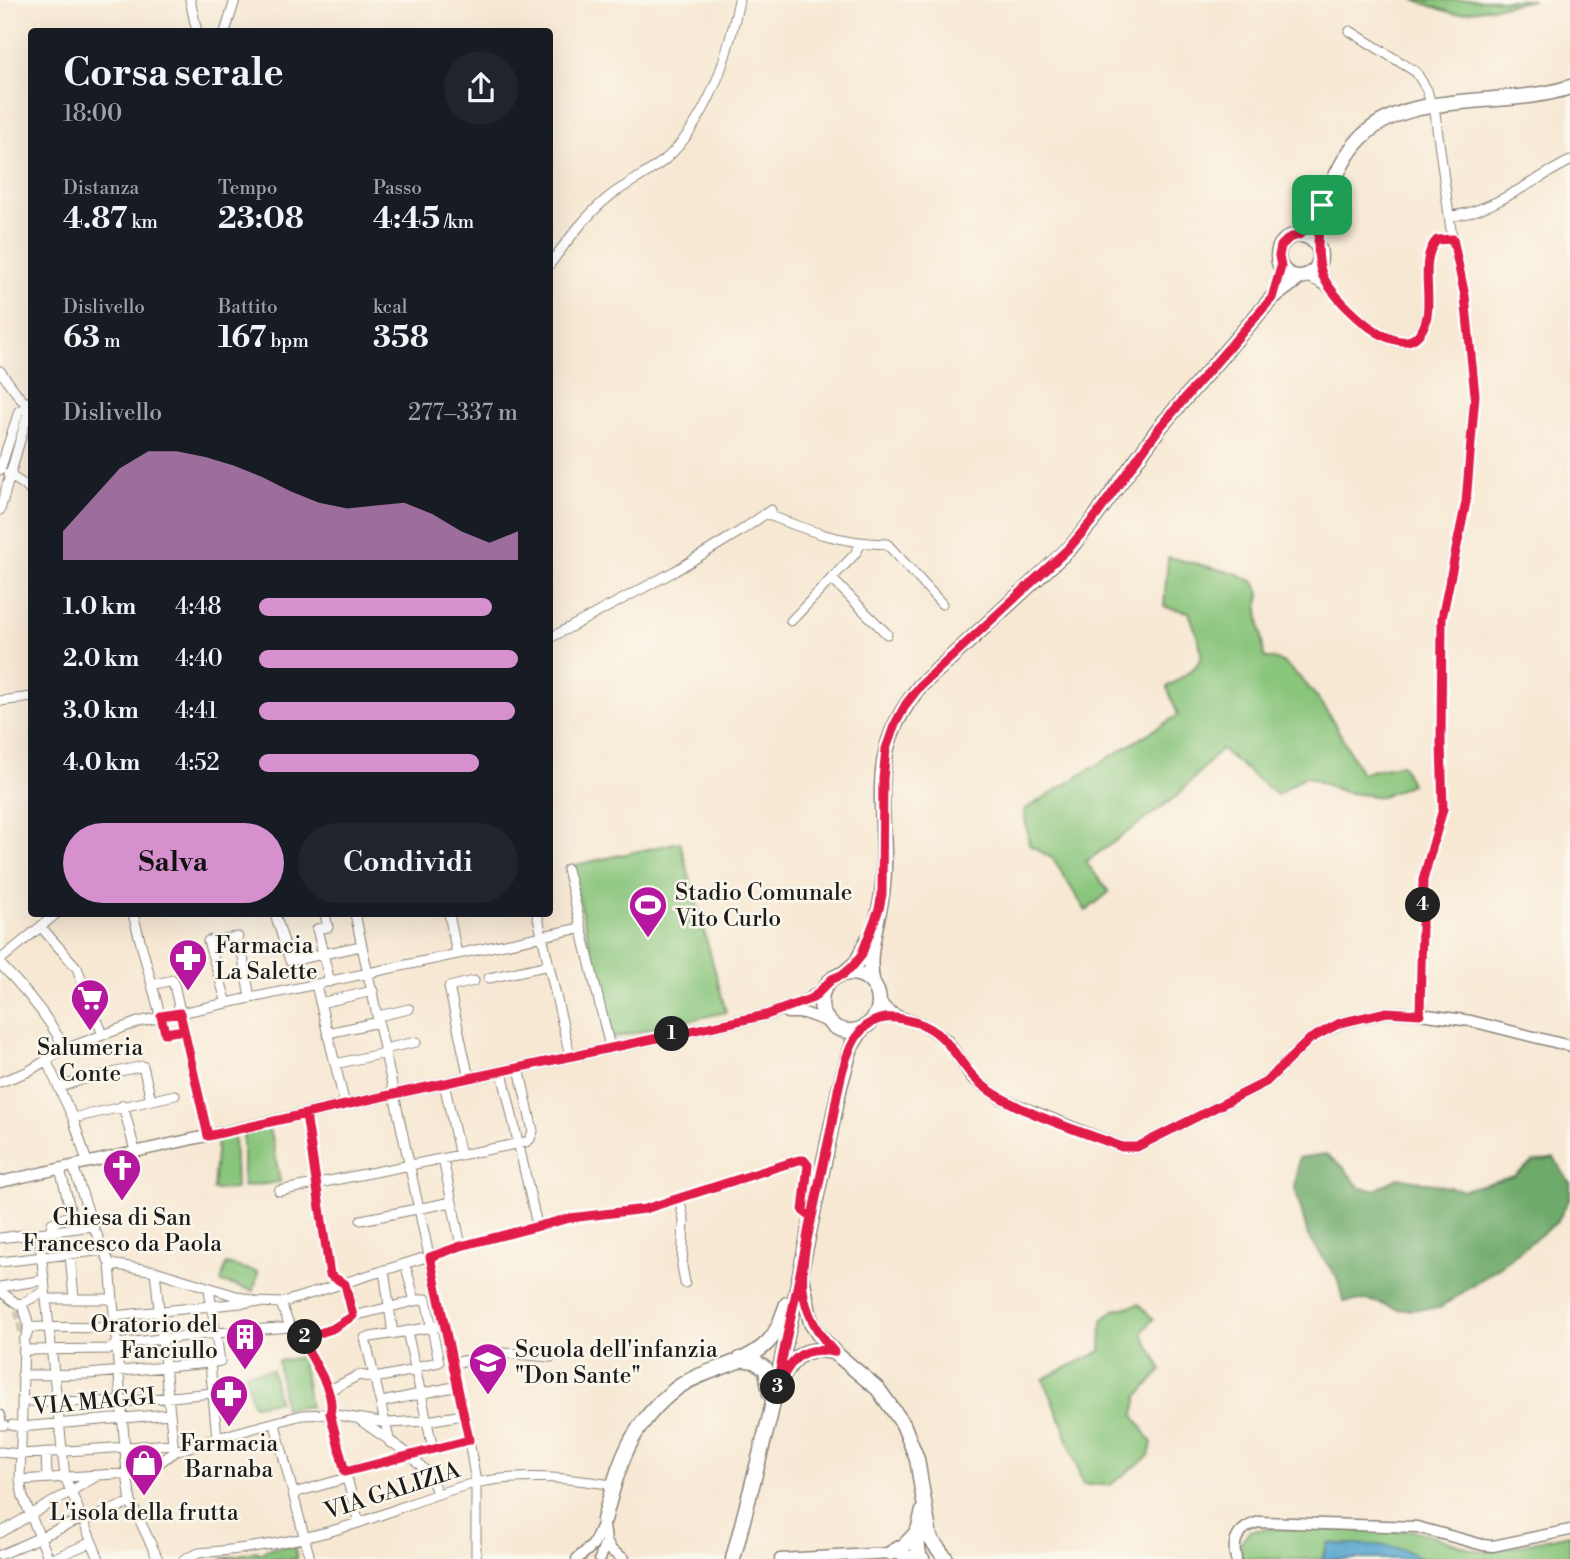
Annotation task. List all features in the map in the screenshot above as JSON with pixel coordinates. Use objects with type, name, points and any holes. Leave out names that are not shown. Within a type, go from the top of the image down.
[{"type":"main road","points":[[1272,298],[1281,267],[1281,246],[1308,227],[1337,173],[1360,139],[1373,128],[1391,118],[1433,109],[1542,94],[1570,87]]},
{"type":"main road","points":[[733,1559],[770,1416],[840,1086],[851,1046],[878,1010],[879,1001],[870,965],[884,879],[883,779],[886,749],[894,726],[920,686],[1070,547],[1096,516],[1160,427],[1272,298],[1315,271],[1320,261],[1317,246],[1322,205]]},
{"type":"main road","points":[[1299,235],[1310,238],[1317,246]]},
{"type":"main road","points":[[1281,267],[1289,274],[1302,277]]},
{"type":"main road","points":[[840,1086],[841,1046],[820,1002],[824,988],[832,979],[844,974],[861,956],[879,909]]},
{"type":"main road","points":[[844,974],[863,976],[873,984]]},
{"type":"main road","points":[[829,1023],[843,1031],[867,1025]]},
{"type":"main road","points":[[802,1267],[805,1302],[811,1323],[834,1352],[877,1389],[903,1424],[917,1459],[924,1510],[923,1535],[927,1549],[923,1558]]},
{"type":"main road","points":[[604,1520],[624,1453],[652,1410],[679,1387],[709,1370],[740,1359],[769,1342],[778,1328],[802,1267]]},
{"type":"main road","points":[[775,1393],[789,1364],[801,1354],[818,1349],[834,1352]]},
{"type":"main road","points":[[740,1359],[754,1361],[766,1369],[769,1376],[770,1416]]},
{"type":"main road","points":[[891,1553],[923,1535]]},
{"type":"main road","points":[[923,1535],[946,1559]]},
{"type":"street","points":[[190,0],[196,28]]},
{"type":"street","points":[[226,28],[235,0]]},
{"type":"street","points":[[553,260],[584,222],[610,197],[671,155],[689,133],[711,97],[739,0]]},
{"type":"street","points":[[1350,31],[1416,72],[1427,90],[1433,109],[1449,216],[1465,296],[1475,395],[1466,502],[1442,618],[1443,809],[1423,880],[1420,1014]]},
{"type":"street","points":[[1449,216],[1481,209],[1570,161]]},
{"type":"street","points":[[1302,277],[1317,281],[1377,333],[1388,340],[1398,342],[1416,337],[1423,327],[1428,307],[1430,250],[1437,240],[1453,239]]},
{"type":"street","points":[[1320,261],[1324,279],[1343,303]]},
{"type":"street","points":[[0,371],[28,402]]},
{"type":"street","points":[[28,405],[19,411],[0,467],[28,488]]},
{"type":"street","points":[[0,510],[28,417]]},
{"type":"street","points":[[553,636],[675,571],[739,533],[768,512],[817,535],[861,544],[887,544],[942,604]]},
{"type":"street","points":[[791,621],[855,554],[861,544]]},
{"type":"street","points":[[832,579],[887,634]]},
{"type":"street","points":[[0,701],[28,698]]},
{"type":"street","points":[[567,869],[610,1047]]},
{"type":"street","points":[[52,917],[0,962],[51,1022],[65,1049]]},
{"type":"street","points":[[134,917],[165,1033],[184,1030]]},
{"type":"street","points":[[276,917],[290,961],[361,946]]},
{"type":"street","points":[[326,917],[328,927],[317,929],[330,982]]},
{"type":"street","points":[[356,917],[469,1440],[476,1483],[476,1559]]},
{"type":"street","points":[[450,917],[457,954]]},
{"type":"street","points":[[538,917],[570,1056]]},
{"type":"street","points":[[40,927],[77,968],[103,1035]]},
{"type":"street","points":[[0,1082],[27,1072],[65,1049],[161,1016],[580,928]]},
{"type":"street","points":[[227,1003],[208,942],[238,937]]},
{"type":"street","points":[[242,952],[250,999]]},
{"type":"street","points":[[489,978],[548,965]]},
{"type":"street","points":[[152,985],[173,980],[208,1136]]},
{"type":"street","points":[[469,1078],[449,987],[474,981]]},
{"type":"street","points":[[316,985],[345,1105]]},
{"type":"street","points":[[0,1182],[443,1083],[766,1015],[802,1003],[824,988]]},
{"type":"street","points":[[320,1003],[373,991]]},
{"type":"street","points":[[879,1001],[900,1017]]},
{"type":"street","points":[[328,1033],[409,1009]]},
{"type":"street","points":[[867,1025],[885,1017],[900,1017],[922,1024],[947,1040],[972,1078],[1003,1099],[1122,1147],[1137,1147],[1266,1082],[1310,1039],[1340,1023],[1387,1012],[1471,1021],[1570,1046]]},
{"type":"street","points":[[766,1015],[804,1013],[829,1023]]},
{"type":"street","points":[[335,1064],[416,1042]]},
{"type":"street","points":[[46,1060],[73,1118],[86,1162]]},
{"type":"street","points":[[60,1087],[143,1066],[151,1100]]},
{"type":"street","points":[[279,1191],[460,1156],[530,1139],[533,1131],[519,1068]]},
{"type":"street","points":[[502,1072],[537,1225]]},
{"type":"street","points":[[443,1083],[460,1156]]},
{"type":"street","points":[[73,1118],[175,1095]]},
{"type":"street","points":[[123,1105],[135,1151]]},
{"type":"street","points":[[306,1114],[330,1275],[345,1284],[353,1316]]},
{"type":"street","points":[[443,1159],[461,1246]]},
{"type":"street","points":[[114,1316],[256,1302],[281,1303],[461,1246],[570,1218],[645,1209],[793,1161],[804,1160],[809,1170],[803,1211],[811,1217]]},
{"type":"street","points":[[73,1166],[93,1226],[110,1264],[124,1447],[131,1502],[158,1559]]},
{"type":"street","points":[[60,1169],[75,1228]]},
{"type":"street","points":[[679,1198],[684,1220],[682,1266],[685,1283]]},
{"type":"street","points":[[361,1220],[447,1203]]},
{"type":"street","points":[[50,1231],[52,1223],[71,1215]]},
{"type":"street","points":[[0,1238],[93,1226]]},
{"type":"street","points":[[38,1233],[65,1477],[99,1559]]},
{"type":"street","points":[[0,1262],[105,1250]]},
{"type":"street","points":[[70,1254],[74,1299]]},
{"type":"street","points":[[110,1264],[155,1271],[256,1302]]},
{"type":"street","points":[[384,1270],[393,1334]]},
{"type":"street","points":[[155,1271],[173,1448]]},
{"type":"street","points":[[407,1271],[415,1301]]},
{"type":"street","points":[[0,1289],[44,1280]]},
{"type":"street","points":[[0,1289],[18,1306],[25,1338],[22,1401],[9,1423],[21,1454],[20,1480],[23,1497],[50,1559],[92,1542]]},
{"type":"street","points":[[22,1375],[54,1376],[220,1361],[209,1289]]},
{"type":"street","points":[[18,1306],[46,1295],[74,1299],[112,1299]]},
{"type":"street","points":[[301,1339],[332,1329],[353,1316],[426,1299],[439,1362],[375,1378],[359,1375],[328,1391]]},
{"type":"street","points":[[281,1303],[291,1327],[301,1339],[328,1391],[332,1406],[330,1413],[359,1523]]},
{"type":"street","points":[[390,1443],[365,1338],[445,1325]]},
{"type":"street","points":[[25,1338],[48,1327],[114,1328]]},
{"type":"street","points":[[25,1338],[51,1349],[110,1349],[116,1344],[291,1327]]},
{"type":"street","points":[[407,1331],[418,1368],[433,1449]]},
{"type":"street","points":[[453,1363],[504,1353],[551,1356]]},
{"type":"street","points":[[210,1363],[217,1438]]},
{"type":"street","points":[[382,1402],[458,1386]]},
{"type":"street","points":[[22,1401],[121,1402],[212,1393]]},
{"type":"street","name":"VIA MAGGI","points":[[9,1423],[59,1424],[169,1413]]},
{"type":"street","points":[[0,1452],[21,1454],[124,1447],[173,1448],[302,1415],[330,1413],[387,1423],[463,1415]]},
{"type":"street","points":[[356,1418],[410,1454],[433,1480],[437,1494]]},
{"type":"street","points":[[275,1424],[310,1559]]},
{"type":"street","points":[[294,1493],[410,1454],[469,1440]]},
{"type":"street","points":[[20,1480],[147,1472],[173,1448]]},
{"type":"street","points":[[46,1452],[47,1478]]},
{"type":"street","points":[[0,1534],[97,1476]]},
{"type":"street","name":"VIA GALIZIA","points":[[184,1559],[198,1553],[306,1538],[476,1483],[533,1476],[613,1485]]},
{"type":"street","points":[[0,1555],[131,1502]]},
{"type":"street","points":[[604,1520],[606,1542],[612,1551],[624,1559]]},
{"type":"street","points":[[578,1559],[593,1545],[604,1520]]},
{"type":"street","points":[[1236,1559],[1234,1551],[1238,1533],[1259,1522],[1417,1527],[1493,1546],[1570,1530]]},
{"type":"street","points":[[598,1559],[606,1542]]},
{"type":"street","points":[[593,1545],[598,1559]]},
{"type":"street","points":[[470,1559],[475,1547]]},
{"type":"street","points":[[780,1559],[891,1553],[923,1558]]},
{"type":"green space","points":[[1414,0],[1534,0],[1455,14]]},
{"type":"green space","points":[[1168,557],[1238,574],[1254,582],[1260,593],[1258,610],[1264,657],[1283,662],[1309,687],[1337,729],[1361,773],[1402,764],[1411,784],[1382,797],[1344,792],[1305,776],[1277,795],[1221,749],[1177,796],[1086,862],[1109,892],[1086,911],[1053,859],[1029,845],[1024,810],[1178,715],[1167,687],[1192,670],[1201,657],[1201,649],[1189,612],[1164,607]]},
{"type":"green space","name":"Stadio Comunale Vito Curlo","points":[[680,842],[726,1012],[612,1038],[571,866]]},
{"type":"green space","points":[[268,1129],[272,1136],[280,1182],[243,1187],[243,1134]]},
{"type":"green space","points":[[234,1135],[236,1189],[213,1190],[217,1139]]},
{"type":"green space","points":[[1326,1154],[1344,1168],[1360,1188],[1375,1190],[1399,1177],[1463,1190],[1514,1176],[1533,1162],[1554,1158],[1570,1183],[1570,1198],[1557,1222],[1498,1268],[1440,1308],[1402,1310],[1368,1300],[1344,1302],[1337,1278],[1308,1236],[1295,1188],[1299,1158]]},
{"type":"green space","points":[[226,1264],[258,1272],[254,1291],[221,1282]]},
{"type":"green space","points":[[1139,1304],[1153,1319],[1142,1333],[1162,1370],[1138,1396],[1134,1415],[1152,1443],[1149,1456],[1110,1485],[1083,1485],[1064,1428],[1043,1379],[1101,1351],[1102,1320],[1114,1310]]},
{"type":"green space","points":[[302,1357],[310,1407],[284,1408],[278,1361]]},
{"type":"green space","points":[[272,1370],[278,1401],[253,1405],[245,1373]]},
{"type":"green space","points":[[1274,1528],[1417,1531],[1486,1552],[1570,1534],[1570,1559],[1241,1559],[1240,1543],[1249,1531]]},
{"type":"green space","points":[[294,1545],[297,1559],[220,1559],[257,1551],[259,1554],[268,1549]]},
{"type":"water","points":[[1328,1543],[1388,1546],[1422,1559],[1322,1559]]},
{"type":"tunnel","points":[[18,1310],[23,1335]]},
{"type":"place","name":"Stadio Comunale Vito Curlo","points":[[648,939]]},
{"type":"place","name":"Farmacia La Salette","points":[[188,992]]},
{"type":"place","name":"Salumeria Conte","points":[[90,1032]]},
{"type":"place","name":"Chiesa di San Francesco da Paola","points":[[122,1202]]},
{"type":"place","name":"Oratorio del Fanciullo","points":[[245,1371]]},
{"type":"place","name":"Scuola dell'infanzia \"Don Sante\"","points":[[488,1396]]},
{"type":"place","name":"Farmacia Barnaba","points":[[229,1428]]},
{"type":"place","name":"L'isola della frutta","points":[[144,1497]]},
{"type":"route","points":[[1322,205],[1308,227],[1281,246],[1279,281],[1272,298],[1160,427],[1096,516],[1046,571],[920,686],[906,704],[886,749],[883,779],[884,879],[879,909],[857,962],[844,974],[832,979],[813,998],[766,1015],[610,1047],[502,1072],[394,1094],[306,1114],[208,1136],[184,1030],[180,1013],[161,1016],[165,1033],[184,1030],[196,1083],[208,1136],[238,1129],[306,1114],[330,1275],[345,1284],[353,1316],[332,1329],[301,1339],[328,1391],[332,1406],[330,1413],[345,1472],[469,1440],[430,1257],[537,1225],[645,1209],[793,1161],[804,1160],[809,1170],[803,1203],[803,1211],[811,1217],[802,1267],[805,1302],[811,1323],[834,1352],[818,1349],[801,1354],[789,1364],[775,1393],[811,1217],[840,1086],[851,1046],[862,1029],[873,1021],[885,1017],[900,1017],[922,1024],[947,1040],[972,1078],[1003,1099],[1122,1147],[1137,1147],[1266,1082],[1310,1039],[1340,1023],[1387,1012],[1420,1014],[1423,880],[1443,809],[1442,618],[1466,502],[1475,395],[1465,296],[1453,239],[1437,240],[1429,257],[1428,307],[1423,327],[1416,337],[1408,341],[1388,340],[1343,303],[1324,279],[1320,250],[1317,246],[1322,205]]}]
